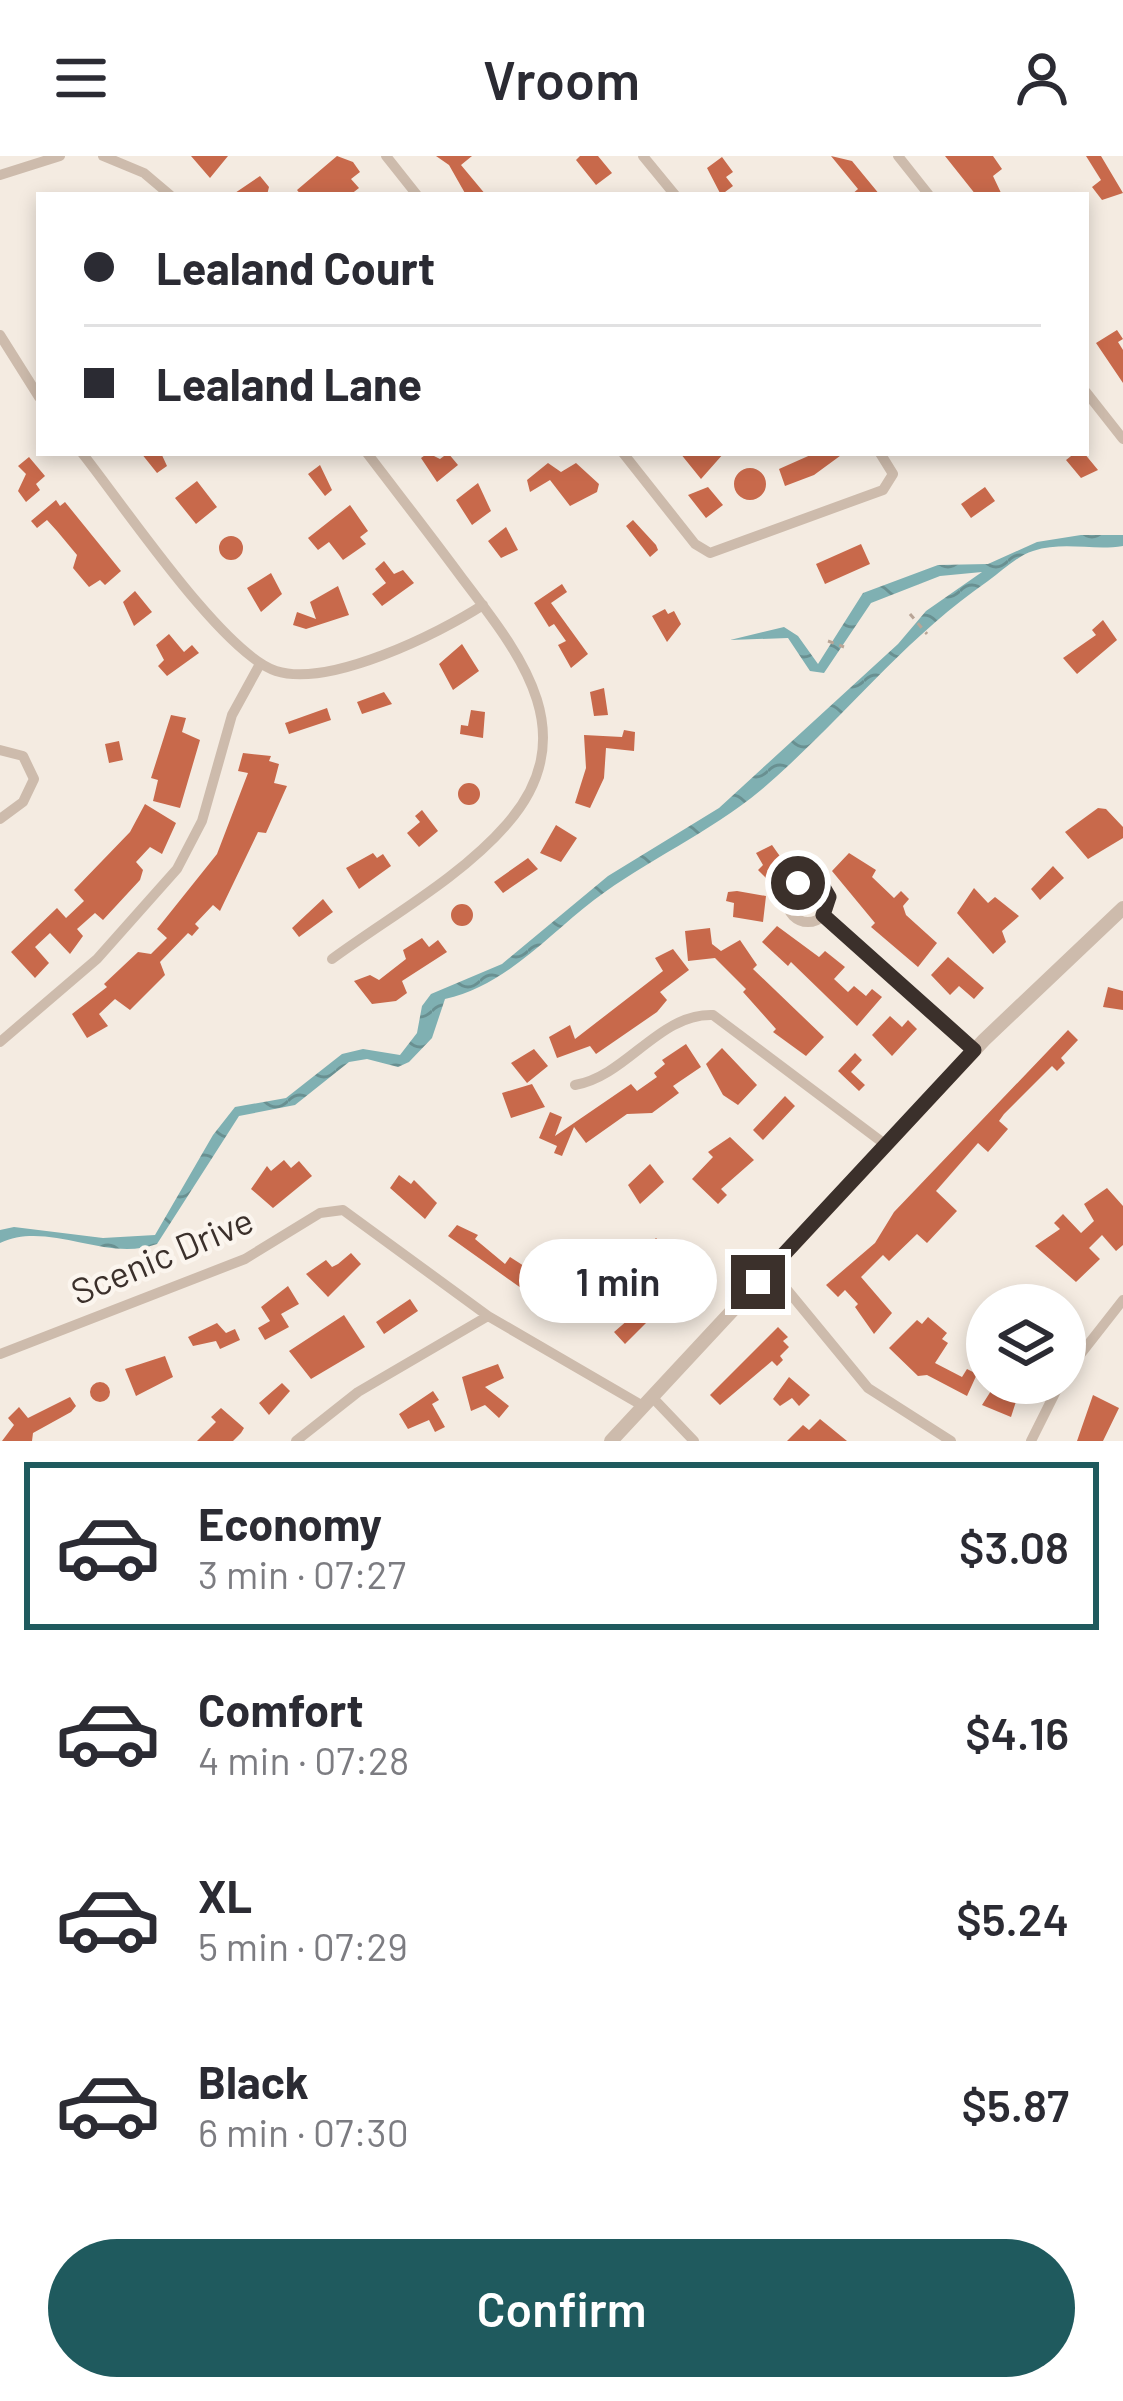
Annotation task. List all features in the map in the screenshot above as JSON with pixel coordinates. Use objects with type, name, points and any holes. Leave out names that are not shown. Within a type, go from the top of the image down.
[{"type":"street","points":[[0,175],[60,156]]},
{"type":"street","points":[[103,156],[144,173],[166,192]]},
{"type":"street","points":[[386,156],[415,192]]},
{"type":"street","points":[[643,156],[673,192]]},
{"type":"street","points":[[898,156],[927,192]]},
{"type":"street","points":[[0,335],[36,392]]},
{"type":"street","points":[[1089,396],[1123,439]]},
{"type":"street","points":[[84,456],[226,635],[260,664],[286,673],[339,668],[416,640],[483,605]]},
{"type":"street","points":[[332,959],[497,834],[533,781],[542,744],[534,689],[522,657],[369,456]]},
{"type":"street","points":[[625,456],[695,544],[708,553],[884,490],[893,474],[882,456]]},
{"type":"street","points":[[0,1042],[97,959],[177,869],[202,821],[232,715],[260,664]]},
{"type":"street","points":[[0,750],[23,756],[34,778],[22,802],[0,819]]},
{"type":"street","points":[[611,1441],[974,1050],[1123,908]]},
{"type":"street","points":[[823,915],[974,1050]]},
{"type":"street","points":[[707,999],[707,1015]]},
{"type":"street","points":[[575,1085],[606,1074],[682,1021],[707,1015],[730,1024],[886,1145]]},
{"type":"street","name":"Scenic Drive","points":[[0,1354],[244,1259],[320,1213],[343,1210],[488,1316]]},
{"type":"street","points":[[770,1270],[864,1384],[951,1441]]},
{"type":"street","points":[[1086,1347],[1123,1300]]},
{"type":"street","points":[[296,1441],[358,1392],[488,1316],[648,1401],[694,1441]]},
{"type":"street","points":[[1031,1441],[1050,1404]]},
{"type":"path","points":[[910,614],[927,634]]},
{"type":"path","points":[[828,641],[844,647]]},
{"type":"water","points":[[1123,535],[1123,546],[1045,548],[1010,564],[927,629],[761,790],[594,900],[506,971],[445,999],[432,1038],[409,1062],[398,1067],[367,1059],[349,1062],[295,1105],[239,1116],[157,1244],[118,1249],[38,1236],[0,1243],[0,1230],[14,1227],[103,1238],[155,1235],[213,1135],[235,1107],[286,1098],[342,1054],[363,1049],[400,1055],[417,1033],[422,1006],[431,994],[502,964],[608,876],[719,808],[898,644],[926,611],[982,572],[940,576],[871,603],[824,673],[810,671],[788,638],[730,640],[784,627],[798,636],[818,664],[863,593],[938,565],[988,564],[1037,542]]},
{"type":"building","points":[[191,156],[228,156],[210,178]]},
{"type":"building","points":[[337,156],[353,162],[360,172],[351,179],[359,188],[354,192],[297,190]]},
{"type":"building","points":[[436,156],[472,156],[461,165],[484,192],[464,192],[449,165]]},
{"type":"building","points":[[598,156],[612,173],[596,185],[576,160]]},
{"type":"building","points":[[831,156],[852,161],[878,192],[854,192],[858,189]]},
{"type":"building","points":[[945,156],[993,156],[1002,169],[993,176],[1001,192],[974,192]]},
{"type":"building","points":[[1086,156],[1101,156],[1123,193],[1102,200],[1092,187],[1101,180]]},
{"type":"building","points":[[722,157],[733,172],[726,177],[733,186],[719,192],[707,168]]},
{"type":"building","points":[[260,176],[269,187],[268,192],[236,192]]},
{"type":"building","points":[[1117,330],[1123,339],[1118,342],[1123,350],[1123,383],[1096,343]]},
{"type":"building","points":[[143,456],[162,456],[167,466],[157,473]]},
{"type":"building","points":[[450,456],[458,465],[437,482],[421,458]]},
{"type":"building","points":[[682,456],[721,456],[701,479]]},
{"type":"building","points":[[808,456],[840,456],[814,475],[785,486],[779,469]]},
{"type":"building","points":[[1086,456],[1098,470],[1081,478],[1066,460]]},
{"type":"building","points":[[29,457],[45,476],[36,484],[40,490],[26,502],[18,491],[26,474],[18,466]]},
{"type":"building","points":[[548,463],[561,472],[576,463],[599,484],[597,492],[570,506],[550,480],[530,492],[527,480]]},
{"type":"building","points":[[320,465],[332,490],[325,496],[308,474]]},
{"type":"building","points":[[750,468],[761,473],[766,484],[761,495],[750,500],[739,495],[734,484],[739,473]]},
{"type":"building","points":[[197,481],[217,507],[196,524],[175,498]]},
{"type":"building","points":[[478,483],[491,511],[472,525],[456,500]]},
{"type":"building","points":[[708,487],[723,505],[706,518],[688,495]]},
{"type":"building","points":[[985,487],[995,501],[971,518],[961,504]]},
{"type":"building","points":[[56,500],[60,506],[65,502],[121,571],[105,585],[100,580],[89,587],[73,568],[77,555],[57,531],[47,520],[37,528],[31,521]]},
{"type":"building","points":[[350,505],[368,531],[360,537],[366,544],[343,560],[329,542],[318,550],[308,538]]},
{"type":"building","points":[[633,520],[656,545],[658,550],[650,557],[626,526]]},
{"type":"building","points":[[506,527],[518,550],[501,558],[488,541]]},
{"type":"building","points":[[231,536],[240,539],[240,557],[231,560],[222,557],[219,548],[222,539]]},
{"type":"building","points":[[861,544],[870,564],[825,584],[816,564]]},
{"type":"building","points":[[384,561],[394,574],[403,570],[414,583],[382,606],[372,594],[386,583],[375,569]]},
{"type":"building","points":[[271,573],[282,594],[261,612],[247,588]]},
{"type":"building","points":[[562,584],[567,592],[551,603],[588,654],[571,668],[558,645],[566,641],[554,624],[549,627],[534,603]]},
{"type":"building","points":[[338,586],[349,615],[306,629],[293,625],[297,612],[316,619],[310,602]]},
{"type":"building","points":[[135,591],[152,612],[134,626],[123,602]]},
{"type":"building","points":[[665,609],[668,614],[674,611],[681,624],[667,642],[652,616]]},
{"type":"building","points":[[1103,620],[1117,640],[1077,674],[1063,658],[1096,635],[1092,630]]},
{"type":"building","points":[[169,634],[184,652],[192,645],[199,653],[167,676],[158,666],[164,660],[156,645]]},
{"type":"building","points":[[462,644],[479,671],[453,690],[439,664]]},
{"type":"building","points":[[604,688],[608,715],[594,716],[590,692]]},
{"type":"building","points":[[384,692],[392,704],[362,714],[357,702]]},
{"type":"building","points":[[327,708],[331,720],[289,734],[285,723]]},
{"type":"building","points":[[471,710],[485,712],[483,738],[460,734],[461,725],[468,726]]},
{"type":"building","points":[[171,715],[186,718],[182,732],[200,740],[180,808],[153,801],[158,780],[151,778]]},
{"type":"building","points":[[624,730],[635,732],[634,751],[606,748],[604,778],[590,808],[575,803],[586,768],[584,735],[622,737]]},
{"type":"building","points":[[119,741],[123,760],[109,763],[105,744]]},
{"type":"building","points":[[243,753],[271,756],[269,761],[279,764],[274,783],[287,786],[266,833],[258,832],[220,911],[213,905],[195,924],[199,928],[192,936],[188,933],[160,962],[165,975],[130,1010],[115,999],[99,1014],[108,1026],[87,1038],[72,1014],[107,987],[104,984],[138,952],[151,954],[167,938],[157,929],[217,854],[248,773],[238,771]]},
{"type":"building","points":[[469,783],[480,794],[469,805],[458,794]]},
{"type":"building","points":[[145,804],[176,823],[162,854],[150,847],[136,862],[143,870],[140,880],[103,920],[95,913],[77,929],[83,936],[70,954],[50,933],[35,947],[49,963],[35,978],[11,952],[57,908],[66,918],[84,901],[74,890],[130,832]]},
{"type":"building","points":[[1098,808],[1106,809],[1123,827],[1123,838],[1088,859],[1065,832]]},
{"type":"building","points":[[422,810],[438,831],[419,847],[407,833],[420,822],[415,816]]},
{"type":"building","points":[[556,825],[577,838],[561,862],[540,853]]},
{"type":"building","points":[[772,845],[784,862],[770,882],[758,870],[763,865],[756,853]]},
{"type":"building","points":[[373,853],[377,858],[383,854],[391,866],[359,889],[346,868]]},
{"type":"building","points":[[849,853],[876,870],[872,877],[894,898],[901,891],[909,899],[903,906],[906,915],[937,943],[918,967],[871,927],[875,923],[832,871]]},
{"type":"building","points":[[528,858],[538,869],[503,893],[494,882]]},
{"type":"building","points":[[1053,866],[1064,878],[1040,900],[1031,889]]},
{"type":"building","points":[[974,888],[988,903],[995,897],[1019,916],[1002,931],[1006,942],[993,954],[957,913]]},
{"type":"building","points":[[728,892],[766,896],[763,922],[733,917],[734,903],[726,901]]},
{"type":"building","points":[[323,899],[333,912],[299,937],[292,928]]},
{"type":"building","points":[[462,904],[473,915],[462,926],[451,915]]},
{"type":"building","points":[[777,926],[819,957],[825,951],[845,967],[834,979],[848,992],[854,986],[866,996],[872,989],[882,997],[857,1026],[791,962],[788,966],[762,942]]},
{"type":"building","points":[[710,928],[712,944],[721,951],[740,940],[757,965],[753,969],[824,1037],[806,1056],[773,1032],[776,1029],[743,992],[746,989],[715,958],[688,961],[685,931]]},
{"type":"building","points":[[422,938],[429,947],[438,940],[447,952],[402,981],[407,993],[396,1001],[372,1004],[354,981],[370,975],[379,980],[406,959],[403,950]]},
{"type":"building","points":[[673,949],[689,970],[660,992],[667,1000],[657,1012],[596,1054],[590,1046],[557,1058],[549,1037],[570,1025],[575,1039],[663,971],[655,958]]},
{"type":"building","points":[[948,957],[984,988],[974,999],[959,986],[950,995],[931,975]]},
{"type":"building","points":[[1108,987],[1123,991],[1123,1010],[1103,1007]]},
{"type":"building","points":[[890,1016],[902,1027],[908,1020],[917,1029],[892,1056],[872,1035]]},
{"type":"building","points":[[1068,1030],[1078,1040],[1061,1058],[1065,1063],[1057,1071],[1052,1066],[1004,1114],[999,1121],[1008,1129],[988,1152],[978,1143],[936,1191],[957,1211],[927,1243],[917,1234],[889,1261],[883,1255],[861,1277],[892,1313],[874,1334],[845,1290],[838,1297],[826,1285],[875,1243],[894,1212]]},
{"type":"building","points":[[686,1044],[701,1067],[673,1086],[679,1093],[652,1113],[627,1114],[586,1143],[574,1127],[562,1156],[554,1153],[557,1146],[539,1138],[550,1112],[562,1117],[555,1136],[631,1084],[637,1091],[657,1077],[654,1073],[665,1064],[662,1060]]},
{"type":"building","points":[[722,1048],[757,1085],[738,1105],[723,1095],[706,1064]]},
{"type":"building","points":[[534,1049],[548,1066],[527,1083],[511,1063]]},
{"type":"building","points":[[855,1053],[862,1060],[851,1072],[865,1085],[859,1091],[838,1071]]},
{"type":"building","points":[[532,1084],[545,1107],[511,1118],[502,1093]]},
{"type":"building","points":[[785,1096],[795,1106],[763,1140],[753,1130]]},
{"type":"building","points":[[730,1137],[754,1160],[721,1189],[727,1195],[718,1204],[692,1179],[713,1157],[708,1152]]},
{"type":"building","points":[[284,1160],[291,1168],[299,1161],[312,1176],[273,1208],[251,1189],[267,1166],[271,1171]]},
{"type":"building","points":[[650,1164],[664,1182],[640,1204],[628,1185]]},
{"type":"building","points":[[399,1175],[411,1184],[414,1180],[437,1203],[425,1219],[390,1188]]},
{"type":"building","points":[[1107,1188],[1123,1206],[1123,1245],[1116,1251],[1102,1235],[1089,1248],[1100,1259],[1076,1282],[1035,1246],[1060,1229],[1054,1223],[1063,1214],[1081,1233],[1094,1221],[1084,1204]]},
{"type":"building","points":[[457,1225],[478,1235],[475,1239],[505,1264],[510,1257],[524,1266],[533,1253],[547,1262],[528,1293],[448,1236]]},
{"type":"building","points":[[656,1238],[669,1251],[637,1282],[625,1270]]},
{"type":"building","points":[[351,1253],[361,1264],[328,1297],[306,1274],[326,1260],[332,1267]]},
{"type":"building","points":[[570,1266],[581,1272],[574,1284],[582,1293],[577,1302],[585,1307],[578,1320],[548,1299]]},
{"type":"building","points":[[288,1286],[299,1304],[281,1314],[289,1327],[265,1340],[258,1328],[270,1321],[261,1307]]},
{"type":"building","points":[[410,1299],[418,1311],[384,1334],[376,1322]]},
{"type":"building","points":[[636,1313],[646,1323],[625,1344],[614,1332]]},
{"type":"building","points":[[344,1315],[365,1347],[311,1379],[289,1351]]},
{"type":"building","points":[[928,1317],[947,1333],[942,1339],[948,1343],[935,1363],[962,1377],[966,1371],[966,1395],[927,1375],[918,1376],[889,1348],[917,1320],[922,1324]]},
{"type":"building","points":[[217,1323],[226,1333],[235,1329],[240,1340],[220,1349],[216,1341],[193,1346],[188,1337]]},
{"type":"building","points":[[778,1327],[788,1337],[783,1341],[789,1347],[780,1356],[783,1360],[777,1366],[772,1361],[720,1405],[710,1395]]},
{"type":"building","points":[[165,1356],[173,1377],[136,1396],[125,1369]]},
{"type":"building","points":[[498,1364],[504,1378],[485,1387],[509,1406],[499,1418],[485,1405],[471,1411],[462,1377]]},
{"type":"building","points":[[789,1377],[810,1395],[799,1406],[792,1398],[780,1406],[773,1399]]},
{"type":"building","points":[[100,1382],[110,1392],[100,1402],[90,1392]]},
{"type":"building","points":[[282,1383],[290,1391],[269,1415],[259,1403]]},
{"type":"building","points":[[433,1391],[439,1400],[432,1404],[445,1427],[435,1432],[429,1420],[408,1429],[399,1414]]},
{"type":"building","points":[[1093,1395],[1119,1408],[1103,1441],[1077,1441]]},
{"type":"building","points":[[70,1397],[76,1406],[71,1412],[33,1433],[32,1441],[2,1441],[14,1425],[8,1418],[19,1407],[28,1418]]},
{"type":"building","points":[[983,1404],[1015,1404],[1011,1417]]},
{"type":"building","points":[[221,1408],[244,1428],[241,1433],[233,1441],[197,1441],[216,1422],[211,1417]]},
{"type":"building","points":[[820,1419],[847,1441],[787,1441],[803,1425],[809,1430]]},
{"type":"route","points":[[758,1282],[974,1050],[823,915],[829,897],[822,885],[811,880],[798,883]]}]
